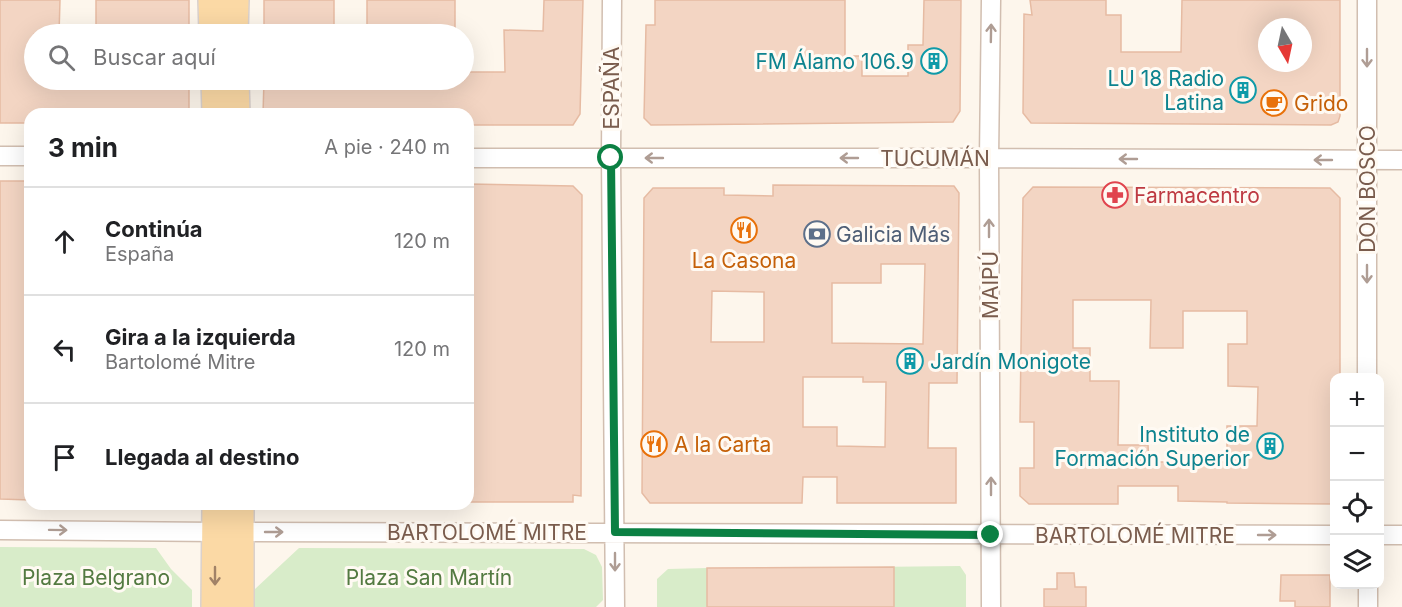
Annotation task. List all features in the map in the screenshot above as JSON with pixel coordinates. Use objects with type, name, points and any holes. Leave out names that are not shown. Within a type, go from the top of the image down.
[{"type":"main road","points":[[212,0],[213,24]]},
{"type":"main road","points":[[234,24],[235,0]]},
{"type":"main road","points":[[215,90],[216,108]]},
{"type":"main road","points":[[235,90],[236,108]]},
{"type":"main road","points":[[219,510],[228,532],[240,607]]},
{"type":"main road","points":[[215,607],[228,532],[237,510]]},
{"type":"street","name":"ESPAÑA","points":[[612,0],[615,607]]},
{"type":"street","name":"MAIPÚ","points":[[991,0],[989,158],[991,607]]},
{"type":"street","name":"DON BOSCO","points":[[1367,0],[1368,373]]},
{"type":"street","points":[[0,156],[24,156]]},
{"type":"street","name":"TUCUMÁN","points":[[474,158],[1402,160]]},
{"type":"street","name":"BARTOLOMÉ MITRE","points":[[0,530],[1330,535]]},
{"type":"street","points":[[1384,535],[1402,535]]},
{"type":"street","points":[[1368,589],[1368,607]]},
{"type":"green space","name":"Plaza Belgrano","points":[[0,547],[156,548],[171,569],[192,590],[192,607],[0,607]]},
{"type":"green space","name":"Plaza San Martín","points":[[299,548],[584,549],[596,555],[602,567],[603,600],[596,607],[255,607],[255,589]]},
{"type":"green space","points":[[960,566],[966,575],[966,607],[782,607],[782,568]]},
{"type":"green space","points":[[707,568],[707,607],[657,607],[657,579],[668,569]]},
{"type":"building","points":[[0,0],[60,0],[59,24],[24,24],[24,90],[189,90],[189,108],[24,108],[24,123],[0,123]]},
{"type":"building","points":[[96,0],[189,0],[189,24],[96,24]]},
{"type":"building","points":[[264,0],[334,0],[334,24],[264,24]]},
{"type":"building","points":[[367,0],[455,0],[455,24],[367,24]]},
{"type":"building","points":[[544,0],[583,0],[580,114],[573,125],[474,125],[474,108],[263,108],[264,90],[474,90],[474,72],[505,72],[504,30],[543,31]]},
{"type":"building","points":[[655,0],[845,0],[845,56],[862,56],[862,76],[908,76],[908,45],[923,45],[924,0],[961,0],[960,111],[953,122],[651,125],[644,118],[646,25],[655,25]]},
{"type":"building","points":[[1030,0],[1106,0],[1106,15],[1121,15],[1121,52],[1181,52],[1182,0],[1340,0],[1340,116],[1338,122],[1331,125],[1031,123],[1023,113],[1024,14],[1032,15]]},
{"type":"building","points":[[0,181],[24,181],[24,500],[0,499]]},
{"type":"building","points":[[474,184],[573,186],[582,195],[581,496],[573,495],[573,502],[474,502]]},
{"type":"building","points":[[773,185],[954,186],[959,193],[957,383],[929,383],[928,448],[956,448],[956,503],[837,503],[837,477],[803,477],[802,503],[650,503],[642,493],[644,198],[653,188],[724,188],[724,195],[773,196]],"holes":[[[881,264],[925,264],[923,344],[832,343],[832,283],[881,283]],[[712,291],[764,292],[764,342],[711,342]],[[803,377],[863,377],[863,382],[886,382],[885,447],[837,446],[837,427],[803,427]]]},
{"type":"building","points":[[1033,187],[1330,188],[1340,198],[1340,373],[1330,373],[1330,504],[1178,501],[1178,486],[1118,486],[1118,504],[1029,504],[1020,496],[1020,468],[1034,468],[1034,422],[1020,422],[1023,198]],"holes":[[[1073,300],[1151,300],[1150,348],[1183,348],[1183,311],[1247,311],[1247,344],[1228,344],[1228,386],[1258,387],[1257,426],[1227,426],[1227,462],[1149,462],[1148,445],[1118,445],[1119,381],[1090,381],[1090,348],[1073,348]]]},
{"type":"building","points":[[894,567],[894,607],[707,607],[707,568]]},
{"type":"building","points":[[1057,573],[1074,573],[1075,587],[1086,587],[1086,607],[1044,607],[1044,589],[1057,589]]},
{"type":"building","points":[[1281,575],[1330,575],[1330,607],[1295,607],[1295,601],[1280,601]]},
{"type":"place","name":"FM Álamo 106.9","points":[[934,61]]},
{"type":"place","name":"LU 18 Radio Latina","points":[[1243,90]]},
{"type":"place","name":"Grido","points":[[1274,103]]},
{"type":"place","name":"Farmacentro","points":[[1115,195]]},
{"type":"place","name":"La Casona","points":[[744,230]]},
{"type":"place","name":"Galicia Más","points":[[817,234]]},
{"type":"place","name":"Jardín Monigote","points":[[910,361]]},
{"type":"place","name":"A la Carta","points":[[654,444]]},
{"type":"place","name":"Instituto de Formación Superior","points":[[1270,446]]},
{"type":"route","points":[[611,158],[615,532],[991,535]]}]
